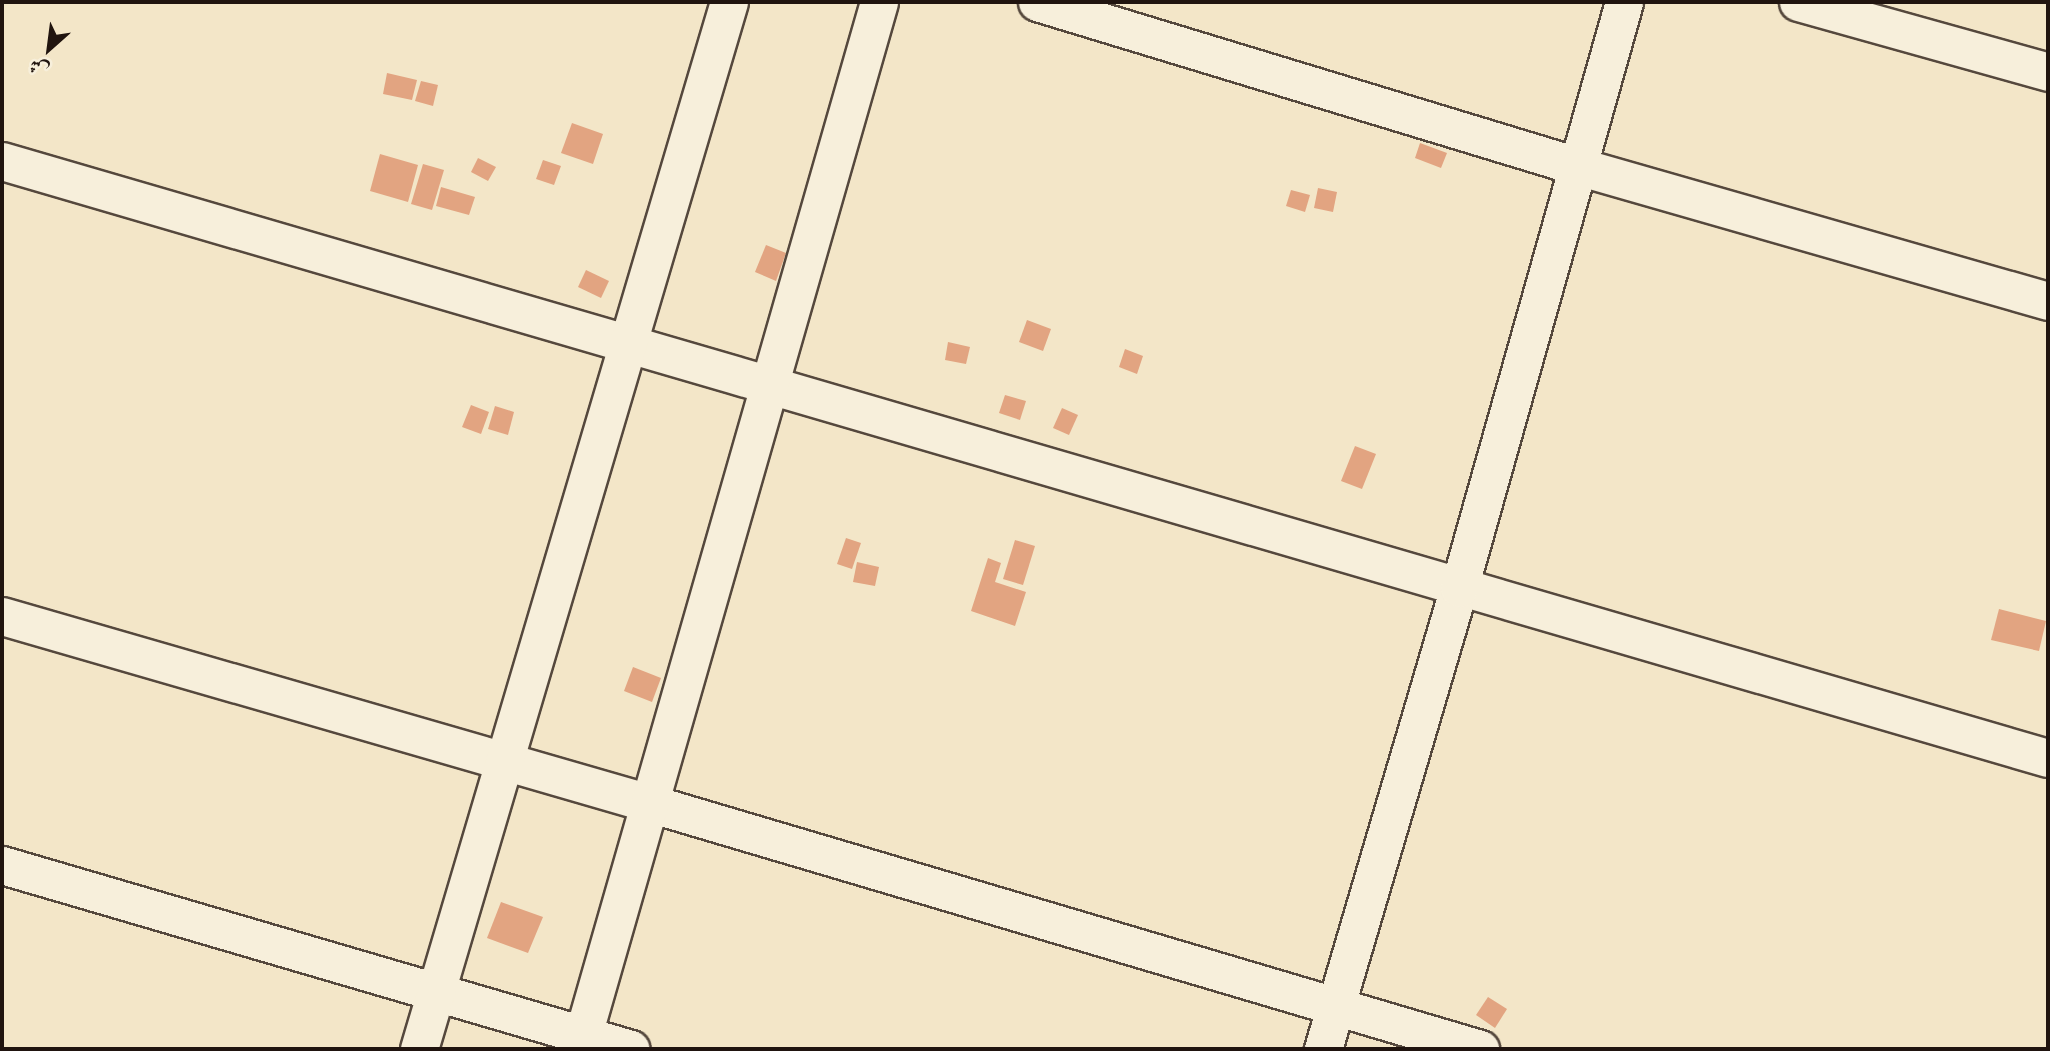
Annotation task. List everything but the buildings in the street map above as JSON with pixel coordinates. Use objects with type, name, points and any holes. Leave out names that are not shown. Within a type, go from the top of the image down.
[{"type":"street","points":[[419,1049],[502,762],[630,344],[729,2]]},
{"type":"street","points":[[581,1042],[879,2]]},
{"type":"street","points":[[1037,2],[1577,166],[2048,301]]},
{"type":"street","points":[[1323,1049],[1459,588],[1624,2]]},
{"type":"street","points":[[1798,2],[2048,72]]},
{"type":"street","points":[[2,161],[771,383],[1459,588],[2048,758]]},
{"type":"street","points":[[2,616],[649,803],[1480,1049]]},
{"type":"street","points":[[2,865],[436,993],[581,1042],[631,1049]]}]
